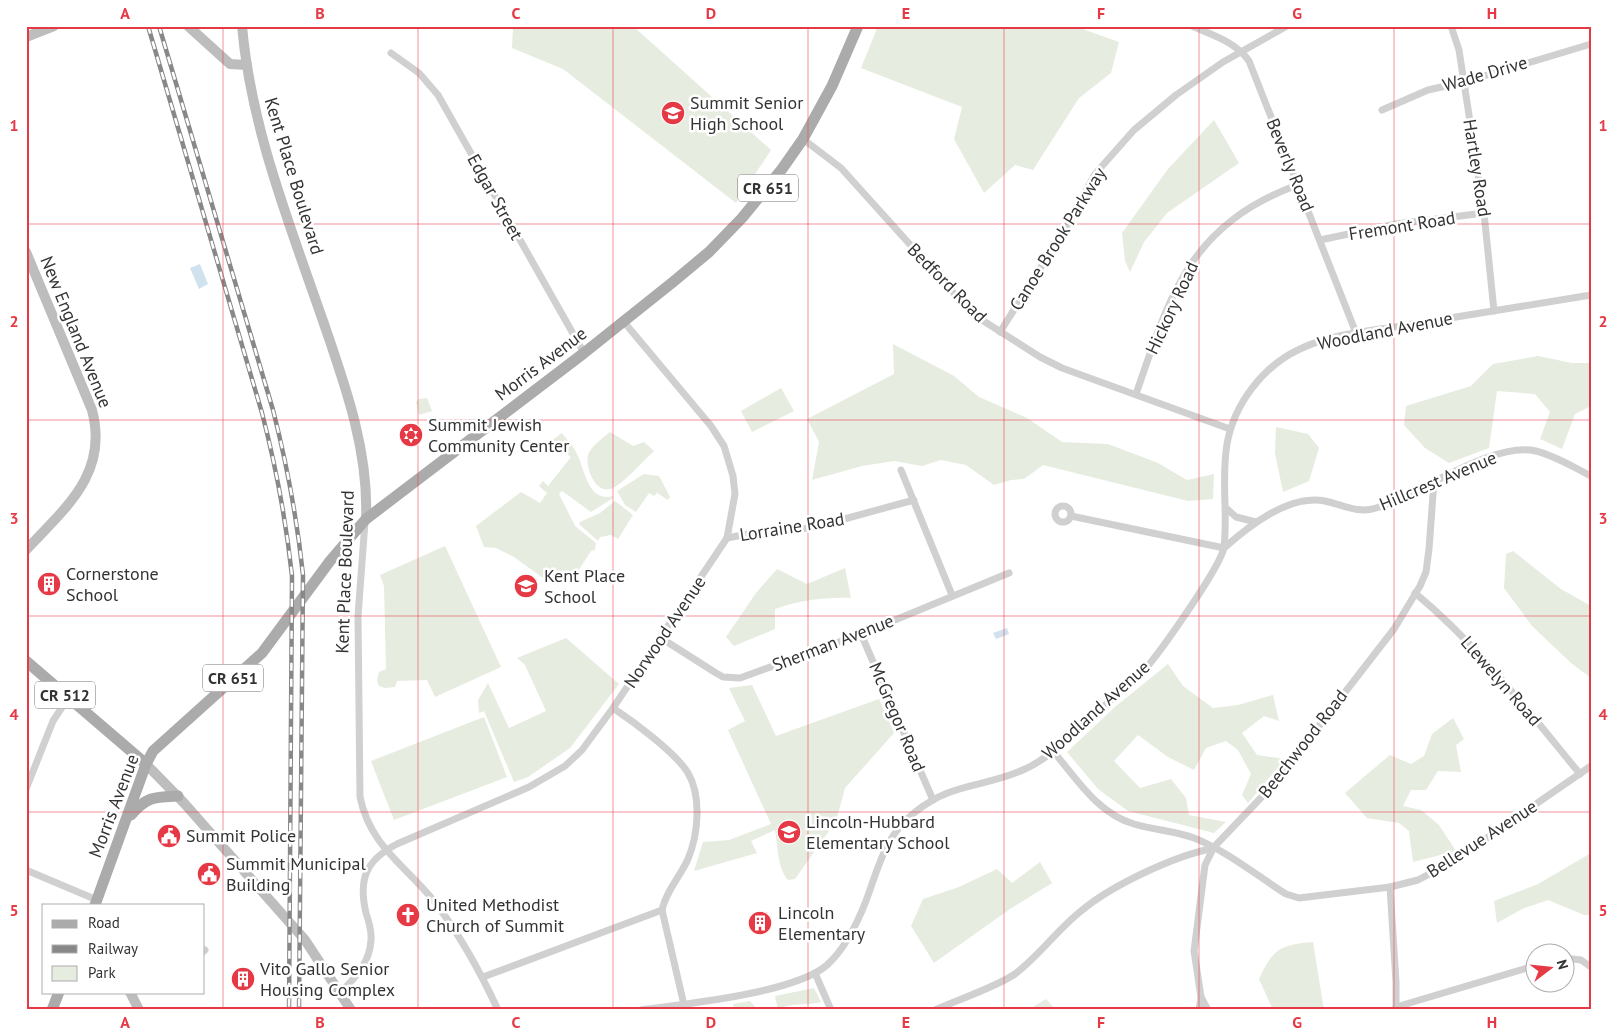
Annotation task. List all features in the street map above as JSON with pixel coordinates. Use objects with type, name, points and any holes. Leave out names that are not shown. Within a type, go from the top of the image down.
[{"type":"main road","name":"Morris Avenue","points":[[96,902],[146,764],[159,745],[262,654],[366,520],[624,322],[728,233],[756,203],[803,139],[832,86],[858,26]]},
{"type":"main road","name":"CR 512","points":[[26,661],[146,764]]},
{"type":"main road","points":[[127,820],[144,801],[160,796],[178,796]]},
{"type":"main road","points":[[52,1010],[58,994]]},
{"type":"street","points":[[26,37],[54,26]]},
{"type":"street","points":[[188,26],[230,64],[247,65]]},
{"type":"street","name":"Kent Place Boulevard","points":[[242,26],[247,65],[265,151],[349,403],[363,464],[366,520],[358,616],[360,797],[368,825],[385,850],[432,899],[465,945],[498,1010]]},
{"type":"street","points":[[1192,26],[1233,44],[1243,52]]},
{"type":"street","name":"Canoe Brook Parkway","points":[[1000,332],[1068,224],[1095,174],[1134,130],[1176,95],[1222,62],[1288,26]]},
{"type":"street","name":"Hartley Road","points":[[1451,26],[1459,50],[1484,213],[1494,311]]},
{"type":"street","name":"Wade Drive","points":[[1382,110],[1428,90],[1464,82],[1591,44]]},
{"type":"street","name":"Beverly Road","points":[[1243,52],[1249,61],[1356,333]]},
{"type":"street","name":"Edgar Street","points":[[391,53],[419,73],[438,95],[584,353]]},
{"type":"street","name":"Bedford Road","points":[[803,139],[833,160],[947,288],[982,320],[1026,350],[1062,368],[1230,429]]},
{"type":"street","name":"Hickory Road","points":[[1136,394],[1160,327],[1186,270],[1196,254],[1224,225],[1239,214],[1264,199],[1297,185]]},
{"type":"street","name":"Fremont Road","points":[[1320,240],[1396,224],[1484,213]]},
{"type":"street","name":"New England Avenue","points":[[26,252],[92,410],[97,431],[94,459],[86,481],[72,500],[26,550]]},
{"type":"street","name":"Woodland Avenue","points":[[641,1010],[684,1005],[784,985],[802,980],[815,973],[834,958],[854,929],[884,850],[898,828],[913,813],[955,788],[1026,769],[1053,751],[1147,667],[1219,562],[1224,548],[1225,470],[1230,429],[1255,384],[1276,364],[1301,348],[1356,333],[1591,295]]},
{"type":"street","name":"Norwood Avenue","points":[[385,850],[547,778],[565,766],[582,750],[614,708],[727,538],[735,494],[732,468],[724,446],[711,426],[624,322]]},
{"type":"street","name":"Hillcrest Avenue","points":[[1224,548],[1256,522],[1277,509],[1313,501],[1366,510],[1378,507],[1478,462],[1518,450],[1534,450],[1546,454],[1591,476]]},
{"type":"street","points":[[901,470],[952,595]]},
{"type":"street","name":"Beechwood Road","points":[[1199,1010],[1201,997],[1194,951],[1205,865],[1214,848],[1274,784],[1394,629],[1416,594],[1426,572],[1434,481]]},
{"type":"street","name":"Lorraine Road","points":[[727,538],[758,532],[811,528],[914,500]]},
{"type":"street","points":[[1226,508],[1236,517],[1256,522]]},
{"type":"street","points":[[1071,516],[1224,548]]},
{"type":"street","name":"Sherman Avenue","points":[[661,638],[723,677],[740,678],[860,634],[1009,573]]},
{"type":"street","name":"Llewelyn Road","points":[[1416,594],[1442,615],[1482,655],[1580,774]]},
{"type":"street","name":"McGregor Road","points":[[860,634],[933,800]]},
{"type":"street","points":[[26,789],[53,721],[68,698]]},
{"type":"street","points":[[614,708],[681,763],[692,783],[696,808],[693,844],[687,861],[664,900],[662,910],[684,1005]]},
{"type":"street","name":"Bellevue Avenue","points":[[1053,751],[1096,802],[1112,814],[1128,822],[1185,835],[1214,848],[1286,894],[1299,898],[1390,886],[1418,880],[1452,862],[1591,766]]},
{"type":"street","points":[[146,764],[178,796],[305,940],[341,992],[351,1010]]},
{"type":"street","points":[[935,1010],[1012,975],[1028,963],[1080,912],[1098,898],[1190,853],[1214,848]]},
{"type":"street","points":[[341,992],[360,972],[368,955],[371,939],[364,900],[364,879],[370,865],[385,850]]},
{"type":"street","points":[[26,870],[96,902]]},
{"type":"street","points":[[1390,886],[1396,1008],[1524,969]]},
{"type":"street","points":[[483,978],[662,910]]},
{"type":"street","points":[[1574,959],[1581,960],[1591,967]]},
{"type":"street","points":[[815,973],[831,1010]]},
{"type":"street","points":[[131,994],[139,1010]]},
{"type":"street","points":[[1201,997],[1208,1010]]},
{"type":"green space","name":"Summit Senior High School","points":[[513,26],[633,26],[771,150],[736,203],[563,69],[512,48]]},
{"type":"green space","points":[[878,26],[1074,26],[1119,42],[1111,73],[1079,98],[1033,170],[1015,165],[984,193],[954,139],[962,107],[861,68]]},
{"type":"green space","points":[[1214,120],[1239,163],[1167,213],[1144,242],[1130,272],[1125,261],[1122,233],[1168,169]]},
{"type":"green space","points":[[893,344],[954,376],[979,397],[1027,418],[1062,442],[1108,444],[1158,463],[1187,480],[1214,474],[1213,499],[1188,501],[1043,465],[1024,479],[1011,480],[994,485],[966,465],[941,460],[922,466],[894,461],[862,466],[812,480],[819,442],[807,419],[894,374]]},
{"type":"green space","points":[[1538,356],[1572,363],[1591,363],[1591,406],[1575,414],[1562,449],[1540,439],[1550,412],[1535,394],[1497,391],[1489,448],[1449,463],[1425,448],[1404,425],[1406,406],[1471,386],[1493,364]]},
{"type":"green space","points":[[781,388],[794,411],[752,432],[741,411]]},
{"type":"green space","points":[[427,398],[432,411],[419,415],[416,402],[419,399]]},
{"type":"green space","points":[[1276,427],[1308,434],[1319,448],[1309,481],[1283,492],[1275,453]]},
{"type":"green space","points":[[610,432],[633,446],[644,442],[654,451],[623,481],[613,488],[607,489],[597,485],[593,479],[588,467],[588,455],[592,448]]},
{"type":"green space","points":[[562,433],[575,449],[592,489],[604,497],[613,496],[613,498],[591,512],[562,491],[559,494],[575,526],[596,543],[595,550],[591,551],[571,582],[557,577],[543,578],[514,557],[496,548],[484,547],[476,526],[521,492],[540,503],[547,493],[539,486],[543,481],[548,486],[571,457],[551,441]]},
{"type":"green space","points":[[644,474],[659,476],[670,497],[668,500],[657,493],[654,496],[649,493],[636,512],[625,505],[617,491]]},
{"type":"green space","points":[[615,501],[633,515],[618,539],[611,535],[600,537],[598,541],[579,524],[600,513]]},
{"type":"green space","points":[[445,546],[501,667],[435,697],[427,680],[397,681],[395,687],[385,688],[379,686],[377,680],[379,672],[386,669],[384,586],[380,575]]},
{"type":"green space","points":[[1513,551],[1561,589],[1591,606],[1591,678],[1571,663],[1532,626],[1504,588],[1506,554]]},
{"type":"green space","points":[[845,568],[851,598],[831,598],[794,603],[775,609],[775,629],[734,646],[726,637],[756,593],[777,569],[807,584]]},
{"type":"green space","points":[[566,638],[619,684],[570,748],[528,777],[514,782],[484,711],[479,713],[478,700],[488,683],[509,728],[546,711],[525,665],[517,658]]},
{"type":"green space","points":[[1168,664],[1183,686],[1213,708],[1238,705],[1273,695],[1279,721],[1264,716],[1242,733],[1257,755],[1285,759],[1248,803],[1242,795],[1251,774],[1238,750],[1226,741],[1206,748],[1194,770],[1168,757],[1138,735],[1114,761],[1140,788],[1171,779],[1186,798],[1189,815],[1226,822],[1214,833],[1128,811],[1098,789],[1067,752],[1116,706]]},
{"type":"green space","points":[[752,685],[776,736],[879,699],[894,733],[845,788],[836,821],[795,879],[788,880],[784,875],[778,856],[775,830],[751,841],[757,853],[694,871],[703,842],[729,840],[771,824],[728,730],[745,721],[729,688]]},
{"type":"green space","points":[[484,717],[507,777],[394,820],[371,761]]},
{"type":"green space","points":[[1453,718],[1464,739],[1456,745],[1461,772],[1438,771],[1426,790],[1411,790],[1403,806],[1421,810],[1439,825],[1456,851],[1413,862],[1409,831],[1399,823],[1367,818],[1345,793],[1390,755],[1411,764],[1424,756],[1432,734]]},
{"type":"green space","points":[[1591,853],[1591,915],[1584,915],[1548,900],[1522,909],[1497,923],[1494,901],[1538,884]]},
{"type":"green space","points":[[1040,862],[1052,883],[1010,909],[934,963],[911,926],[923,899],[959,887],[997,869],[1012,883]]},
{"type":"green space","points":[[1313,942],[1324,1010],[1273,1010],[1259,979],[1264,969],[1279,950],[1293,945]]},
{"type":"green space","points":[[814,988],[821,1002],[787,1006],[778,1010],[775,996]]},
{"type":"green space","points":[[1046,999],[1056,1010],[1028,1010]]},
{"type":"green space","points":[[750,1001],[756,1008],[763,1010],[734,1010],[733,1004]]},
{"type":"water","points":[[200,264],[208,284],[199,289],[190,268]]},
{"type":"water","points":[[1007,628],[1009,634],[996,639],[993,633]]},
{"type":"railway","points":[[148,26],[262,413],[287,534],[292,576],[289,1010]]},
{"type":"railway","points":[[159,26],[273,410],[287,471],[298,533],[303,575],[299,1010]]},
{"type":"place","name":"Summit Senior High School","points":[[673,113]]},
{"type":"place","name":"Summit Jewish Community Center","points":[[411,435]]},
{"type":"place","name":"Cornerstone School","points":[[49,584]]},
{"type":"place","name":"Kent Place School","points":[[526,586]]},
{"type":"place","name":"Lincoln-Hubbard Elementary School","points":[[789,832]]},
{"type":"place","name":"Summit Police","points":[[169,836]]},
{"type":"place","name":"Summit Municipal Building","points":[[209,874]]},
{"type":"place","name":"United Methodist Church of Summit","points":[[408,915]]},
{"type":"place","name":"Lincoln Elementary","points":[[760,923]]},
{"type":"place","name":"Vito Gallo Senior Housing Complex","points":[[243,979]]}]
